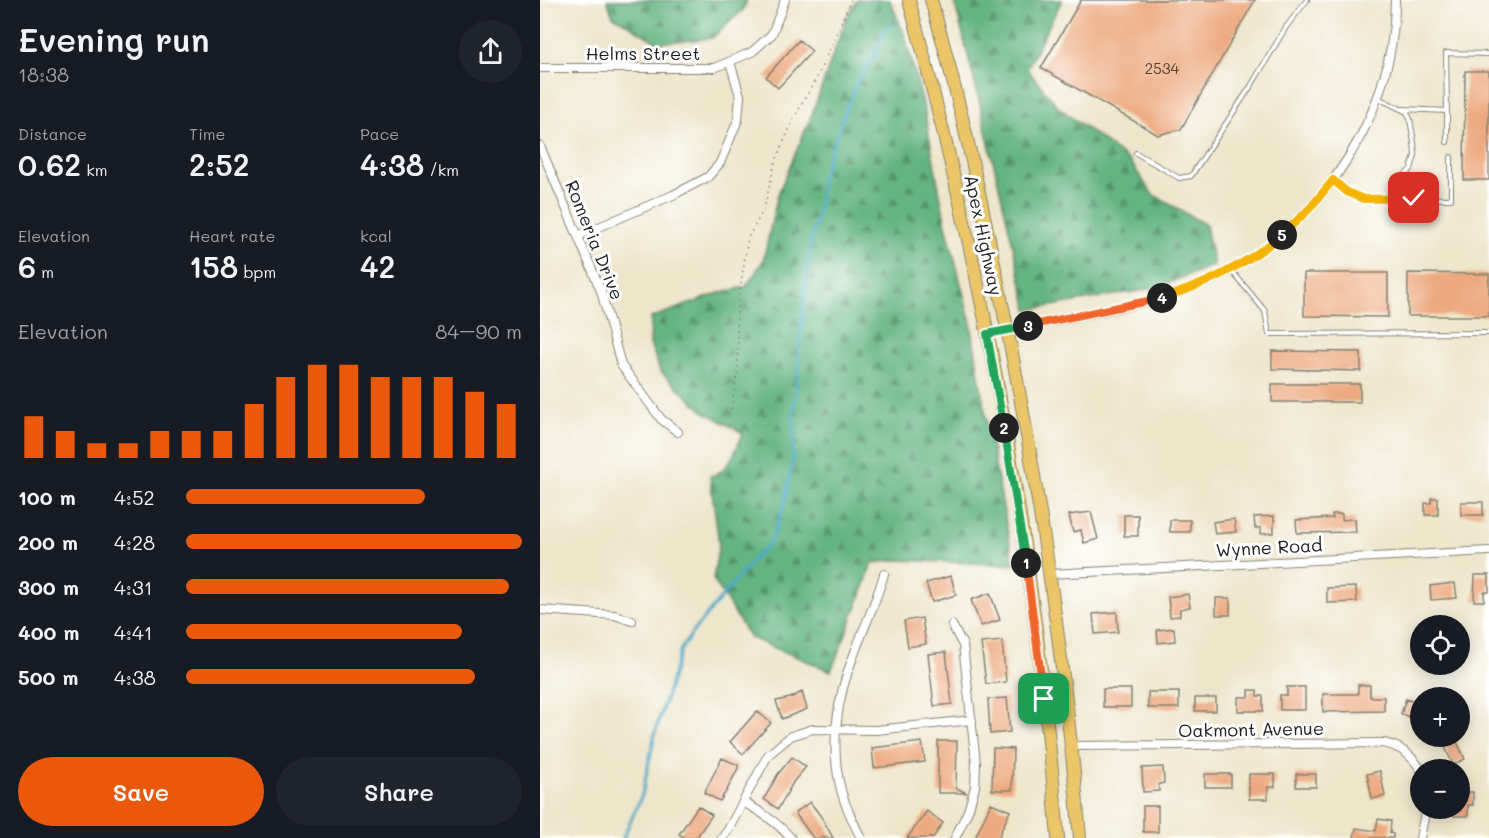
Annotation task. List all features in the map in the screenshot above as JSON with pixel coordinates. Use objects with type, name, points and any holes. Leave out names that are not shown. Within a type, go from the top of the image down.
[{"type":"main road","name":"Apex Highway","points":[[909,0],[945,139],[987,334],[1015,488],[1050,745],[1058,838]]},
{"type":"main road","name":"Apex Highway","points":[[931,0],[966,135],[1032,456],[1072,746],[1080,838]]},
{"type":"street","name":"Helms Street","points":[[540,68],[714,68],[752,52],[772,34],[785,0]]},
{"type":"street","points":[[987,334],[1149,301],[1191,288],[1231,270],[1290,228],[1333,180],[1355,146],[1377,98],[1392,39],[1395,0]]},
{"type":"street","points":[[578,236],[674,195],[708,177],[720,163],[738,120],[740,96],[730,62]]},
{"type":"street","name":"Romeria Drive","points":[[540,146],[608,309],[616,353],[621,365],[661,419],[678,432]]},
{"type":"street","name":"Wynne Road","points":[[1050,574],[1489,551]]},
{"type":"street","points":[[861,838],[844,799],[838,769],[835,729],[841,693],[854,653],[874,607],[884,574]]},
{"type":"street","points":[[540,610],[615,615],[632,621]]},
{"type":"street","points":[[952,625],[963,645],[976,763],[975,787],[968,812],[956,838]]},
{"type":"street","points":[[722,838],[768,755],[791,736],[813,729],[876,730],[972,720]]},
{"type":"street","name":"Oakmont Avenue","points":[[1072,746],[1383,743],[1395,746],[1409,754],[1413,759]]},
{"type":"street","points":[[743,802],[764,813],[781,826],[791,838]]},
{"type":"street","points":[[1420,838],[1424,819]]},
{"type":"lane","points":[[1136,153],[1179,178],[1191,176],[1251,87],[1286,27],[1306,0]]},
{"type":"lane","points":[[1447,142],[1446,53],[1489,54]]},
{"type":"lane","points":[[1377,98],[1407,112],[1415,155],[1411,169],[1394,186],[1387,198]]},
{"type":"lane","points":[[1402,108],[1447,111]]},
{"type":"lane","points":[[1333,180],[1356,197],[1363,199],[1451,199],[1451,157]]},
{"type":"lane","points":[[1231,270],[1265,311],[1269,334],[1489,333]]},
{"type":"path","points":[[731,409],[738,370],[737,308],[748,237],[764,208],[775,163],[793,120],[815,81],[851,0]]},
{"type":"green space","points":[[607,0],[747,0],[743,10],[712,38],[658,43],[612,15]]},
{"type":"green space","points":[[857,0],[890,0],[905,36],[923,103],[945,221],[971,323],[1014,565],[896,560],[872,563],[831,671],[750,638],[713,579],[719,544],[710,476],[717,474],[727,465],[743,433],[703,411],[660,371],[650,344],[651,318],[722,292],[746,287],[763,261],[778,194],[812,114],[846,18]]},
{"type":"green space","points":[[954,0],[1062,0],[1027,69],[1058,107],[1130,161],[1152,194],[1206,225],[1214,265],[1156,288],[1028,310]]},
{"type":"building","points":[[1081,0],[1255,0],[1181,129],[1158,135],[1041,68]]},
{"type":"building","points":[[799,40],[812,51],[778,88],[766,77]]},
{"type":"building","points":[[1465,71],[1489,71],[1489,180],[1464,180]]},
{"type":"building","points":[[1304,273],[1388,273],[1388,317],[1304,316]]},
{"type":"building","points":[[1408,273],[1489,274],[1489,316],[1408,316]]},
{"type":"building","points":[[1272,351],[1361,352],[1361,371],[1272,369]]},
{"type":"building","points":[[1272,384],[1360,384],[1360,402],[1272,402]]},
{"type":"building","points":[[1431,498],[1438,498],[1438,515],[1425,515],[1425,503],[1431,503]]},
{"type":"building","points":[[1461,502],[1483,502],[1483,515],[1461,515]]},
{"type":"building","points":[[1091,512],[1098,539],[1084,543],[1081,530],[1073,532],[1069,515]]},
{"type":"building","points":[[1332,514],[1342,514],[1342,520],[1355,519],[1356,532],[1297,533],[1296,520],[1333,518]]},
{"type":"building","points":[[1124,515],[1138,515],[1138,536],[1124,536]]},
{"type":"building","points":[[1274,516],[1274,533],[1261,534],[1261,528],[1255,528],[1254,517]]},
{"type":"building","points":[[1234,519],[1236,532],[1215,534],[1213,522]]},
{"type":"building","points":[[1170,520],[1190,520],[1190,532],[1170,532]]},
{"type":"building","points":[[1475,575],[1489,575],[1489,592],[1484,592],[1484,601],[1474,601]]},
{"type":"building","points":[[951,576],[956,595],[932,602],[926,583]]},
{"type":"building","points":[[1455,583],[1457,598],[1431,600],[1430,586]]},
{"type":"building","points":[[1356,587],[1357,602],[1327,603],[1327,588]]},
{"type":"building","points":[[990,593],[1000,620],[981,626],[971,600]]},
{"type":"building","points":[[1188,594],[1190,607],[1180,609],[1180,616],[1170,617],[1168,597]]},
{"type":"building","points":[[1216,598],[1230,598],[1230,615],[1216,615]]},
{"type":"building","points":[[1117,612],[1118,632],[1095,634],[1093,614]]},
{"type":"building","points":[[922,618],[926,644],[908,647],[904,621]]},
{"type":"building","points":[[1174,628],[1175,641],[1158,643],[1157,630]]},
{"type":"building","points":[[1002,641],[1006,682],[986,684],[981,643]]},
{"type":"building","points":[[946,652],[952,704],[934,706],[928,654]]},
{"type":"building","points":[[1358,685],[1370,685],[1370,697],[1384,697],[1384,711],[1323,712],[1323,694],[1358,694]]},
{"type":"building","points":[[1287,687],[1305,687],[1305,710],[1280,710],[1280,695],[1287,695]]},
{"type":"building","points":[[1103,689],[1131,689],[1131,707],[1103,707]]},
{"type":"building","points":[[1249,690],[1257,690],[1257,696],[1263,696],[1263,711],[1238,711],[1238,697],[1249,697]]},
{"type":"building","points":[[802,692],[807,709],[782,719],[776,701]]},
{"type":"building","points":[[1148,692],[1179,692],[1179,708],[1148,708]]},
{"type":"building","points":[[1007,698],[1010,732],[990,734],[988,699]]},
{"type":"building","points":[[1195,698],[1216,698],[1216,711],[1195,711]]},
{"type":"building","points":[[1406,699],[1410,700],[1410,717],[1401,714]]},
{"type":"building","points":[[757,711],[771,723],[743,754],[730,742]]},
{"type":"building","points":[[938,741],[957,741],[956,788],[967,793],[938,793]]},
{"type":"building","points":[[922,742],[925,762],[874,768],[872,748]]},
{"type":"building","points":[[1445,747],[1459,747],[1465,759],[1450,759]]},
{"type":"building","points":[[993,748],[1013,749],[1012,790],[992,790]]},
{"type":"building","points":[[792,757],[806,767],[794,781],[778,809],[764,799],[778,774]]},
{"type":"building","points":[[722,758],[738,765],[738,768],[720,801],[704,793]]},
{"type":"building","points":[[1163,767],[1164,783],[1159,784],[1159,791],[1143,792],[1142,768]]},
{"type":"building","points":[[1380,771],[1385,796],[1372,799],[1367,774]]},
{"type":"building","points":[[1205,774],[1231,774],[1231,787],[1205,787]]},
{"type":"building","points":[[1249,774],[1275,774],[1275,787],[1268,787],[1268,799],[1249,799]]},
{"type":"building","points":[[1296,774],[1316,774],[1316,787],[1296,787]]},
{"type":"building","points":[[1470,792],[1473,792],[1473,805],[1470,805]]},
{"type":"building","points":[[810,802],[833,838],[813,838],[795,813]]},
{"type":"building","points":[[991,803],[1010,811],[998,838],[975,838]]},
{"type":"building","points":[[698,806],[712,815],[696,838],[685,838],[679,834]]},
{"type":"building","points":[[1143,806],[1158,806],[1158,832],[1143,832]]},
{"type":"building","points":[[927,811],[943,823],[933,838],[907,838]]},
{"type":"building","points":[[1378,819],[1391,821],[1390,833],[1393,834],[1393,838],[1354,838],[1356,828],[1376,831]]},
{"type":"waterway","points":[[623,838],[642,795],[655,733],[681,649],[757,555],[768,546],[776,529],[785,501],[793,460],[794,410],[805,288],[811,241],[819,208],[821,178],[859,79],[891,23]]},
{"type":"route","points":[[1044,699],[1017,500],[987,334],[1149,301],[1207,282],[1253,256],[1290,228],[1333,180],[1347,192],[1363,199],[1414,198]]}]
